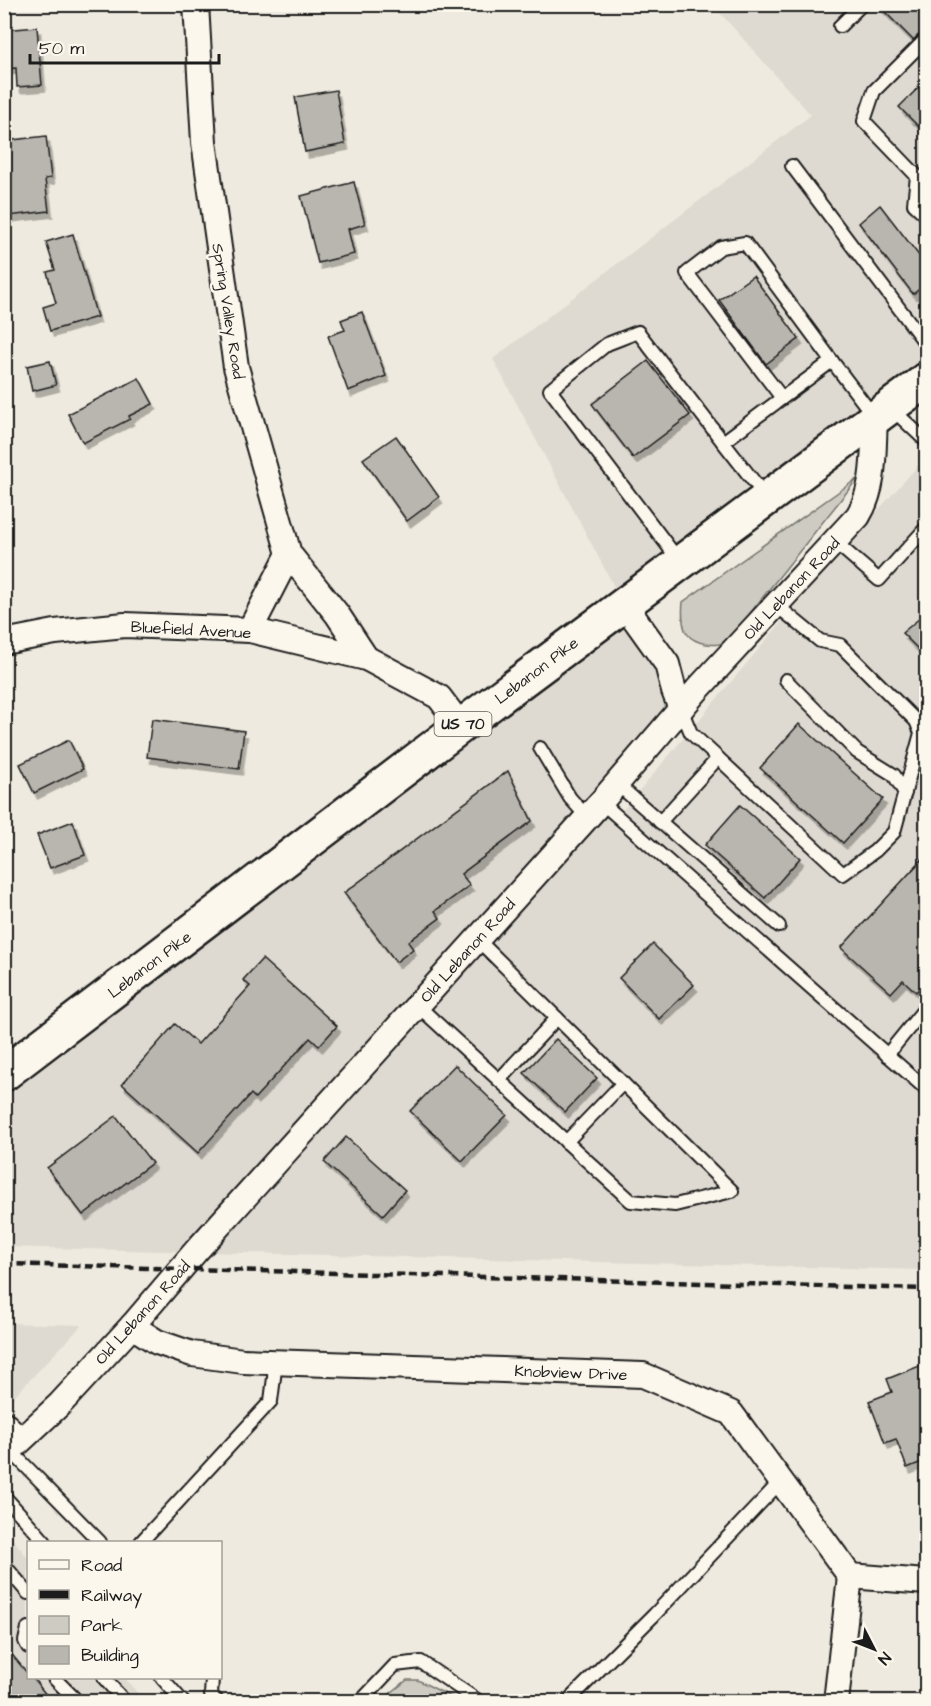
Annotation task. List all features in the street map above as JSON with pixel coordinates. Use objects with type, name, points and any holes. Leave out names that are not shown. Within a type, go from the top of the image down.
[{"type":"main road","name":"Lebanon Pike","points":[[4,1074],[460,726],[927,380]]},
{"type":"street","name":"Spring Valley Road","points":[[196,4],[204,142],[236,367],[289,554],[337,614],[366,658]]},
{"type":"street","name":"Old Lebanon Road","points":[[14,1447],[60,1404],[132,1326],[196,1251],[594,809],[775,604],[858,516],[867,501],[882,413]]},
{"type":"street","points":[[250,630],[289,554]]},
{"type":"street","points":[[624,604],[667,664],[681,709]]},
{"type":"street","name":"Bluefield Avenue","points":[[4,642],[55,632],[125,625],[250,630],[366,658],[439,697],[460,726]]},
{"type":"street","name":"Knobview Drive","points":[[132,1326],[157,1342],[192,1354],[243,1360],[644,1375],[731,1413],[850,1576]]},
{"type":"street","points":[[836,1701],[850,1576],[927,1582]]},
{"type":"lane","points":[[840,26],[862,4]]},
{"type":"lane","points":[[927,39],[874,91],[864,121],[917,176],[914,204],[927,215]]},
{"type":"lane","points":[[792,166],[927,344]]},
{"type":"lane","points":[[782,398],[687,273],[721,247],[745,243],[832,361],[882,413],[927,441]]},
{"type":"lane","points":[[680,563],[550,390],[607,344],[638,332],[767,498]]},
{"type":"lane","points":[[723,442],[832,361]]},
{"type":"lane","points":[[834,541],[879,580],[927,528]]},
{"type":"lane","points":[[681,709],[691,733],[843,874],[875,851],[894,831],[921,733],[916,721],[840,645],[820,641],[775,604]]},
{"type":"lane","points":[[786,680],[857,752],[894,775],[905,793]]},
{"type":"lane","points":[[540,748],[570,798],[594,809],[927,1089]]},
{"type":"lane","points":[[660,822],[718,758]]},
{"type":"lane","points":[[616,783],[778,926]]},
{"type":"lane","points":[[417,1005],[631,1201],[675,1205],[732,1191],[477,939]]},
{"type":"lane","points":[[887,1054],[927,1007]]},
{"type":"lane","points":[[499,1080],[557,1018]]},
{"type":"lane","points":[[566,1142],[623,1083]]},
{"type":"lane","points":[[142,1541],[271,1401],[276,1362]]},
{"type":"lane","points":[[4,1416],[14,1447],[99,1541]]},
{"type":"lane","points":[[567,1701],[654,1615],[781,1481]]},
{"type":"lane","points":[[4,1496],[44,1541]]},
{"type":"lane","points":[[4,1565],[27,1592]]},
{"type":"lane","points":[[360,1701],[395,1665],[421,1662],[480,1701]]},
{"type":"lane","points":[[56,1679],[78,1701]]},
{"type":"lane","points":[[106,1679],[125,1701]]},
{"type":"lane","points":[[164,1679],[183,1701]]},
{"type":"lane","points":[[212,1679],[212,1695],[218,1701]]},
{"type":"shaded area","points":[[713,5],[926,5],[926,380],[624,604],[681,709],[601,802],[618,816],[843,549],[926,457],[926,1270],[5,1247],[5,1074],[624,605],[493,359],[811,115]]},
{"type":"shaded area","points":[[4,1323],[82,1325],[5,1406]]},
{"type":"shaded area","points":[[4,1528],[27,1557],[27,1679],[126,1679],[144,1701],[5,1701]]},
{"type":"green space","points":[[858,478],[731,637],[720,643],[710,644],[695,640],[687,634],[682,612],[683,602]]},
{"type":"green space","points":[[407,1680],[418,1680],[459,1701],[381,1701]]},
{"type":"building","points":[[877,4],[927,4],[927,31],[913,40]]},
{"type":"building","points":[[37,27],[42,85],[17,87],[16,68],[4,69],[4,30]]},
{"type":"building","points":[[927,79],[927,135],[899,107]]},
{"type":"building","points":[[336,90],[345,144],[305,152],[295,97]]},
{"type":"building","points":[[46,136],[51,178],[45,179],[49,211],[9,216],[4,183],[4,141]]},
{"type":"building","points":[[354,182],[365,224],[348,229],[354,254],[318,263],[301,196]]},
{"type":"building","points":[[880,205],[927,266],[927,283],[913,294],[859,223]]},
{"type":"building","points":[[73,234],[97,317],[50,331],[43,307],[56,303],[47,272],[55,270],[46,242]]},
{"type":"building","points":[[753,276],[799,339],[766,364],[719,300]]},
{"type":"building","points":[[362,312],[386,376],[348,391],[328,336],[345,330],[341,320]]},
{"type":"building","points":[[50,361],[56,385],[32,391],[27,366]]},
{"type":"building","points":[[648,361],[690,415],[633,458],[592,404]]},
{"type":"building","points":[[139,378],[153,404],[129,416],[130,419],[83,443],[68,414]]},
{"type":"building","points":[[396,436],[439,497],[407,521],[363,459]]},
{"type":"building","points":[[927,612],[927,658],[902,633]]},
{"type":"building","points":[[152,719],[244,731],[239,769],[147,757]]},
{"type":"building","points":[[799,724],[883,799],[843,843],[760,768]]},
{"type":"building","points":[[69,740],[83,769],[34,793],[20,764]]},
{"type":"building","points":[[508,771],[532,821],[461,874],[470,885],[435,911],[440,918],[408,942],[413,949],[396,962],[344,893]]},
{"type":"building","points":[[740,805],[800,858],[765,898],[705,845]]},
{"type":"building","points":[[73,821],[85,855],[50,868],[37,835]]},
{"type":"building","points":[[927,854],[927,980],[916,992],[903,980],[891,993],[841,948]]},
{"type":"building","points":[[653,944],[694,985],[659,1019],[619,978]]},
{"type":"building","points":[[262,959],[337,1026],[319,1046],[310,1038],[255,1098],[251,1094],[198,1153],[122,1084],[175,1024],[198,1044],[250,986],[243,980]]},
{"type":"building","points":[[556,1039],[597,1078],[565,1112],[524,1073]]},
{"type":"building","points":[[455,1065],[507,1115],[462,1161],[410,1111]]},
{"type":"building","points":[[116,1116],[152,1163],[83,1215],[47,1168]]},
{"type":"building","points":[[346,1137],[405,1190],[383,1215],[324,1162]]},
{"type":"building","points":[[927,1363],[927,1460],[907,1468],[896,1439],[885,1443],[869,1401],[892,1392],[887,1379]]},
{"type":"building","points":[[4,1645],[27,1673],[27,1679],[34,1679],[51,1701],[4,1701]]},
{"type":"railway","points":[[4,1264],[926,1289]]}]
